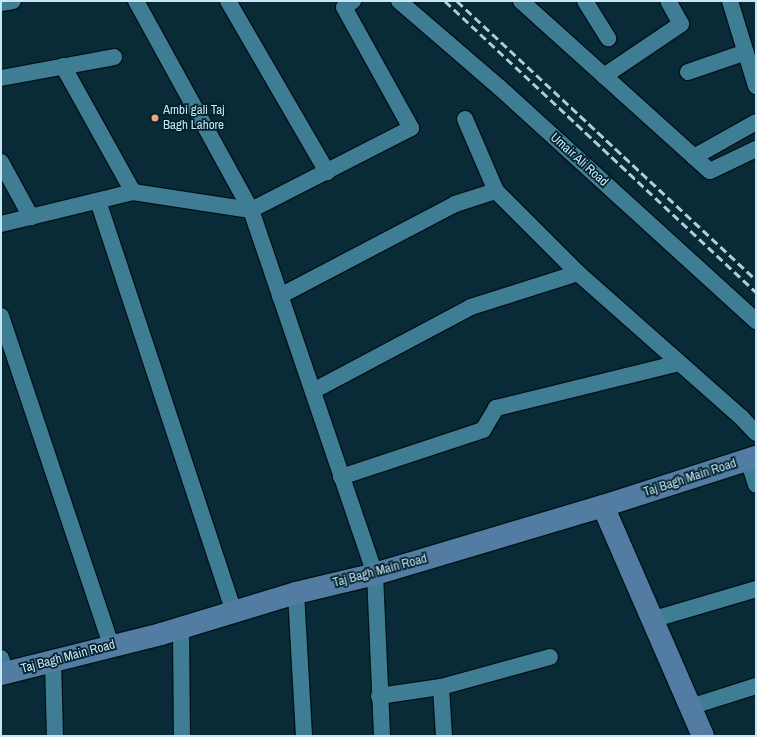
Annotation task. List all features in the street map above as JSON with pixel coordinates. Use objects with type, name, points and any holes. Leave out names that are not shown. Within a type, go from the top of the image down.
[{"type":"street","points":[[1,4],[13,1]]},
{"type":"street","points":[[136,1],[251,210],[375,574],[379,696],[382,736]]},
{"type":"street","points":[[228,1],[327,172]]},
{"type":"street","points":[[1,224],[133,192],[251,210],[411,128],[344,7],[353,1]]},
{"type":"street","name":"Umair Ali Road","points":[[399,1],[499,87],[756,321]]},
{"type":"street","points":[[521,1],[710,171],[756,149]]},
{"type":"street","points":[[585,1],[608,38]]},
{"type":"street","points":[[604,76],[681,24],[668,1]]},
{"type":"street","points":[[730,1],[756,86]]},
{"type":"street","points":[[688,72],[746,52]]},
{"type":"street","points":[[1,78],[114,57]]},
{"type":"street","points":[[63,66],[133,192]]},
{"type":"street","points":[[465,119],[496,191],[578,272],[741,417],[756,433]]},
{"type":"street","points":[[694,157],[756,122]]},
{"type":"street","points":[[1,162],[31,217]]},
{"type":"street","points":[[280,296],[455,204],[496,191]]},
{"type":"street","points":[[98,201],[234,613]]},
{"type":"street","points":[[313,391],[471,306],[578,272]]},
{"type":"street","points":[[1,316],[111,645]]},
{"type":"street","points":[[341,477],[483,430],[496,408],[679,363]]},
{"type":"street","points":[[752,458],[756,485]]},
{"type":"street","name":"Taj Bagh Main Road","points":[[3,668],[53,661],[181,628],[296,593],[375,574],[603,506],[752,458]]},
{"type":"street","points":[[603,506],[651,620],[703,736]]},
{"type":"street","points":[[651,620],[756,589]]},
{"type":"street","points":[[296,593],[304,736]]},
{"type":"street","points":[[181,628],[182,736]]},
{"type":"street","points":[[379,696],[441,687],[550,657]]},
{"type":"street","points":[[53,661],[55,736]]},
{"type":"street","points":[[690,707],[756,686]]},
{"type":"street","points":[[441,687],[444,736]]},
{"type":"railway","points":[[445,1],[756,292]]},
{"type":"railway","points":[[457,1],[756,280]]},
{"type":"place","name":"Ambi gali Taj Bagh Lahore","points":[[155,118]]}]
